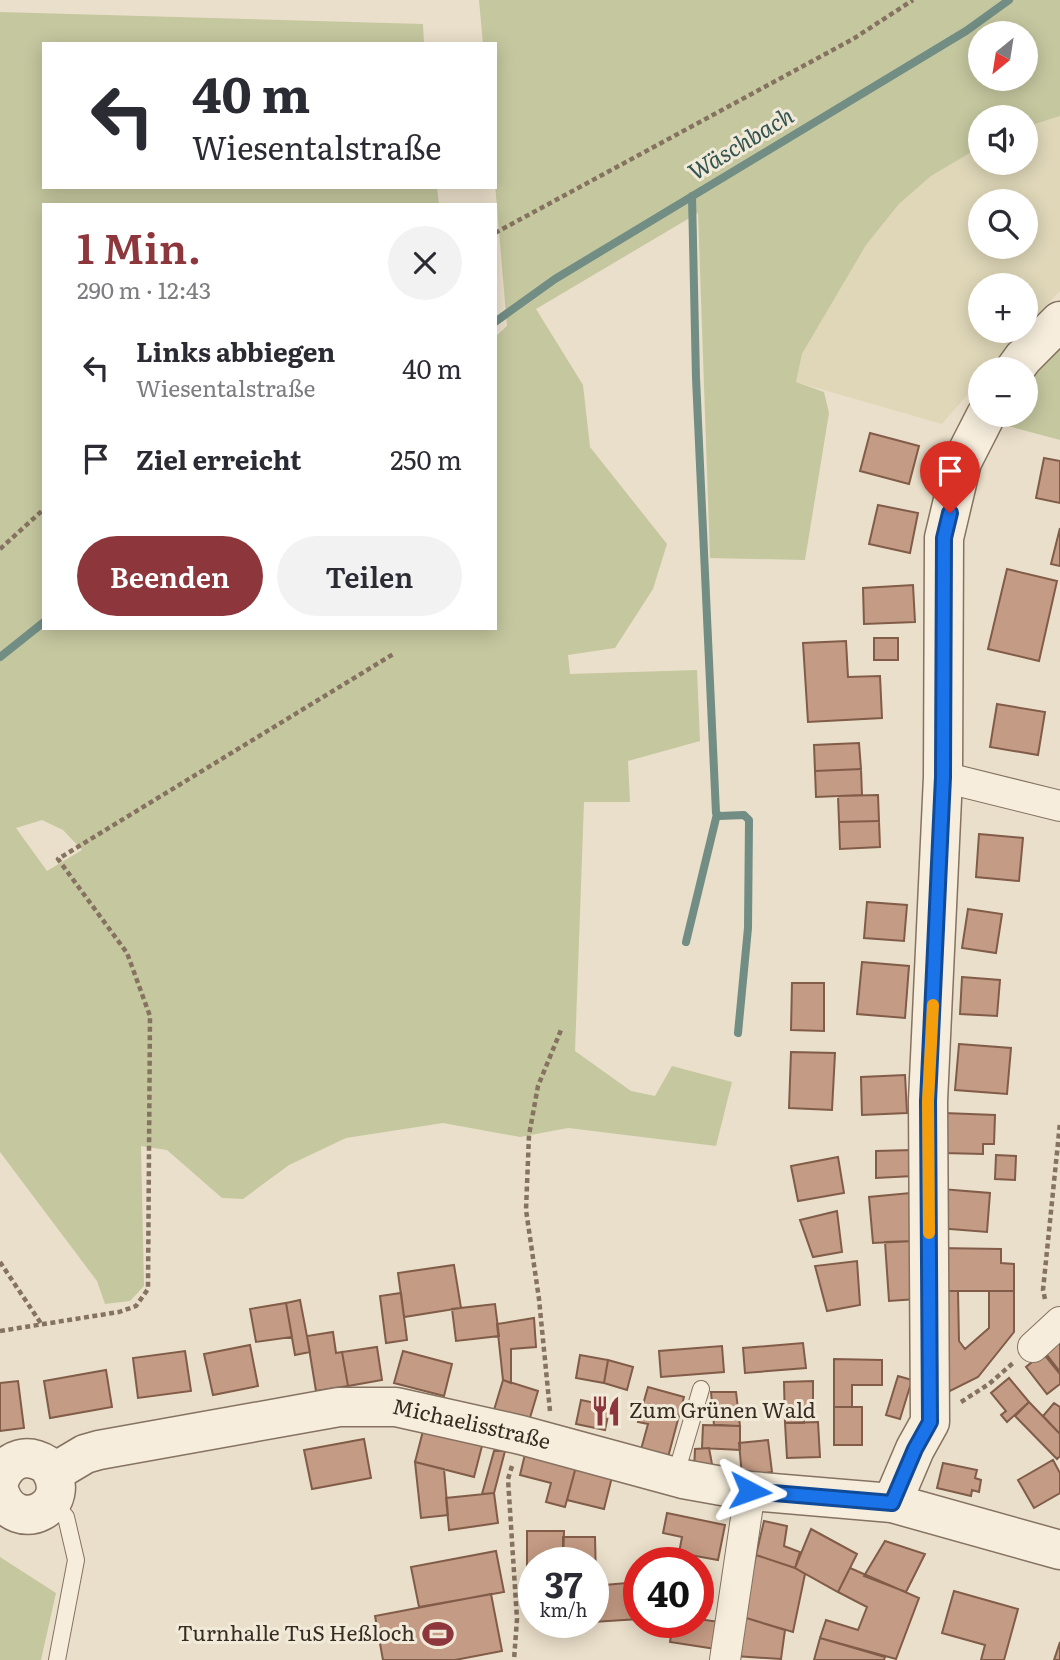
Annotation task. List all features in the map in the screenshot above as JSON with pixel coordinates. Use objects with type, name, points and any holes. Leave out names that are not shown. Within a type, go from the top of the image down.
[{"type":"street","points":[[1024,357],[1060,321]]},
{"type":"street","points":[[892,1503],[915,1449],[930,1422],[928,1101],[943,777],[944,538],[962,462],[980,427]]},
{"type":"street","points":[[943,777],[1060,806]]},
{"type":"street","name":"Michaelisstraße","points":[[53,1487],[85,1454],[99,1450],[339,1408],[396,1407],[537,1439],[676,1477],[750,1491],[892,1503],[1060,1550]]},
{"type":"street","points":[[29,1457],[47,1465],[53,1487],[46,1509],[27,1515],[2,1488],[19,1458],[29,1457]]},
{"type":"street","points":[[726,1660],[750,1491]]},
{"type":"lane","points":[[676,1477],[701,1390]]},
{"type":"lane","points":[[53,1487],[66,1517],[76,1560],[57,1660]]},
{"type":"path","points":[[497,232],[853,39],[913,0]]},
{"type":"path","points":[[0,550],[42,511]]},
{"type":"path","points":[[0,1331],[128,1309],[136,1306],[148,1289],[150,1016],[127,953],[58,859],[395,653]]},
{"type":"path","points":[[514,1660],[517,1619],[508,1479],[537,1439],[539,1299],[526,1210],[529,1135],[538,1086],[561,1030]]},
{"type":"path","points":[[930,1422],[989,1384],[1048,1333],[1044,1290],[1060,1123]]},
{"type":"path","points":[[0,1262],[42,1325]]},
{"type":"shaded area","points":[[1060,116],[1060,291],[1038,314],[1038,273],[968,273],[968,343],[1011,343],[999,357],[968,357],[968,394],[942,424],[796,382],[802,354],[866,245],[899,204],[931,176],[968,154],[968,175],[1038,175],[1038,123]]},
{"type":"green space","points":[[479,0],[1060,0],[1060,116],[1038,123],[1038,105],[968,105],[968,154],[931,176],[899,204],[866,245],[802,354],[796,382],[824,392],[829,413],[805,560],[710,558],[698,213],[536,309],[583,385],[590,447],[667,544],[653,589],[615,648],[568,655],[570,674],[697,670],[700,741],[628,761],[630,802],[584,802],[575,1051],[631,1091],[655,1096],[672,1066],[732,1082],[716,1146],[568,1128],[520,1137],[443,1123],[346,1138],[289,1165],[243,1199],[222,1198],[167,1150],[141,1146],[144,1286],[130,1301],[105,1304],[97,1281],[0,1152],[0,12],[423,24],[424,42],[42,42],[42,189],[437,189],[439,203],[42,203],[42,630],[497,630],[497,335],[507,326],[497,203],[497,42],[483,42]],"holes":[[[42,820],[63,830],[82,850],[47,871],[16,828]]]},
{"type":"green space","points":[[1060,347],[1060,440],[1012,427],[1038,427],[1038,370]]},
{"type":"green space","points":[[0,1557],[56,1593],[41,1660],[0,1660]]},
{"type":"building","points":[[870,433],[919,446],[909,484],[860,471]]},
{"type":"building","points":[[1044,458],[1060,461],[1060,503],[1036,498]]},
{"type":"building","points":[[878,505],[918,513],[910,553],[869,544]]},
{"type":"building","points":[[1060,528],[1060,566],[1051,564]]},
{"type":"building","points":[[1007,569],[1057,581],[1039,661],[988,649]]},
{"type":"building","points":[[913,585],[915,622],[864,624],[863,588]]},
{"type":"building","points":[[874,638],[898,638],[898,660],[874,660]]},
{"type":"building","points":[[846,641],[848,677],[880,676],[882,718],[808,722],[803,643]]},
{"type":"building","points":[[997,704],[1045,712],[1038,755],[990,747]]},
{"type":"building","points":[[859,743],[861,769],[815,771],[814,745]]},
{"type":"building","points":[[861,769],[862,795],[816,797],[815,771]]},
{"type":"building","points":[[878,795],[879,821],[839,822],[838,796]]},
{"type":"building","points":[[879,821],[880,847],[840,849],[839,822]]},
{"type":"building","points":[[979,834],[1023,838],[1019,881],[976,877]]},
{"type":"building","points":[[867,902],[907,905],[904,941],[864,938]]},
{"type":"building","points":[[968,909],[1002,914],[996,953],[962,948]]},
{"type":"building","points":[[862,962],[909,966],[905,1018],[857,1014]]},
{"type":"building","points":[[962,977],[1000,980],[997,1016],[960,1014]]},
{"type":"building","points":[[792,983],[824,983],[824,1031],[791,1030]]},
{"type":"building","points":[[959,1044],[1011,1048],[1007,1094],[955,1090]]},
{"type":"building","points":[[791,1052],[835,1053],[832,1110],[789,1108]]},
{"type":"building","points":[[905,1075],[907,1113],[862,1115],[861,1077]]},
{"type":"building","points":[[944,1113],[995,1115],[994,1144],[983,1144],[983,1154],[943,1153]]},
{"type":"building","points":[[912,1150],[913,1176],[876,1178],[876,1151]]},
{"type":"building","points":[[996,1155],[1016,1156],[1015,1180],[995,1179]]},
{"type":"building","points":[[838,1157],[844,1193],[798,1201],[791,1166]]},
{"type":"building","points":[[941,1189],[990,1193],[987,1232],[938,1228]]},
{"type":"building","points":[[910,1193],[914,1241],[873,1243],[869,1197]]},
{"type":"building","points":[[837,1211],[842,1252],[813,1257],[800,1220]]},
{"type":"building","points":[[914,1241],[917,1299],[889,1301],[885,1242]]},
{"type":"building","points":[[938,1248],[1001,1249],[1001,1263],[1014,1264],[1014,1291],[938,1291]]},
{"type":"building","points":[[857,1261],[860,1305],[827,1311],[815,1266]]},
{"type":"building","points":[[454,1265],[461,1308],[404,1317],[398,1273]]},
{"type":"building","points":[[938,1291],[958,1291],[959,1341],[965,1349],[989,1328],[989,1291],[1014,1291],[1014,1332],[978,1377],[950,1391],[938,1369]]},
{"type":"building","points":[[401,1293],[407,1340],[386,1343],[380,1296]]},
{"type":"building","points":[[300,1300],[310,1352],[295,1355],[286,1303]]},
{"type":"building","points":[[286,1303],[292,1337],[256,1342],[250,1309]]},
{"type":"building","points":[[495,1304],[499,1336],[456,1341],[452,1309]]},
{"type":"building","points":[[534,1318],[536,1347],[511,1349],[511,1383],[503,1380],[497,1324]]},
{"type":"building","points":[[333,1332],[336,1353],[342,1352],[348,1386],[316,1391],[307,1336]]},
{"type":"building","points":[[1060,1341],[1060,1372],[1044,1351]]},
{"type":"building","points":[[803,1343],[806,1368],[745,1373],[743,1348]]},
{"type":"building","points":[[250,1345],[258,1386],[213,1395],[204,1354]]},
{"type":"building","points":[[722,1346],[724,1372],[661,1377],[659,1351]]},
{"type":"building","points":[[377,1347],[382,1380],[348,1386],[342,1352]]},
{"type":"building","points":[[185,1351],[191,1391],[138,1398],[133,1358]]},
{"type":"building","points":[[403,1351],[452,1364],[444,1396],[394,1383]]},
{"type":"building","points":[[1043,1353],[1060,1374],[1060,1384],[1047,1394],[1026,1367]]},
{"type":"building","points":[[580,1355],[608,1360],[604,1383],[576,1378]]},
{"type":"building","points":[[834,1359],[882,1360],[882,1385],[852,1385],[852,1407],[834,1407]]},
{"type":"building","points":[[608,1360],[633,1367],[627,1390],[604,1383]]},
{"type":"building","points":[[106,1370],[112,1407],[50,1418],[44,1381]]},
{"type":"building","points":[[898,1376],[912,1380],[900,1419],[886,1415]]},
{"type":"building","points":[[1009,1378],[1029,1402],[1007,1422],[1001,1415],[1006,1411],[991,1393]]},
{"type":"building","points":[[503,1380],[538,1391],[529,1421],[494,1410]]},
{"type":"building","points":[[18,1381],[24,1428],[0,1431],[0,1383]]},
{"type":"building","points":[[813,1381],[813,1406],[804,1406],[804,1423],[785,1423],[784,1382]]},
{"type":"building","points":[[648,1387],[684,1397],[667,1461],[640,1453],[648,1424],[638,1422]]},
{"type":"building","points":[[711,1392],[736,1392],[740,1426],[714,1425]]},
{"type":"building","points":[[581,1400],[610,1406],[605,1430],[576,1424]]},
{"type":"building","points":[[1029,1402],[1060,1434],[1060,1456],[1057,1459],[1015,1416]]},
{"type":"building","points":[[1054,1403],[1060,1407],[1060,1434],[1043,1416]]},
{"type":"building","points":[[834,1407],[862,1407],[862,1445],[834,1445]]},
{"type":"building","points":[[818,1422],[820,1457],[787,1458],[785,1423]]},
{"type":"building","points":[[703,1425],[740,1426],[740,1450],[702,1448]]},
{"type":"building","points":[[424,1427],[483,1442],[474,1477],[415,1462]]},
{"type":"building","points":[[364,1439],[371,1478],[312,1489],[304,1450]]},
{"type":"building","points":[[768,1440],[772,1472],[742,1476],[739,1443]]},
{"type":"building","points":[[709,1448],[714,1475],[694,1470],[695,1449]]},
{"type":"building","points":[[526,1450],[577,1463],[565,1507],[546,1502],[551,1483],[520,1475]]},
{"type":"building","points":[[494,1451],[505,1451],[494,1493],[482,1494]]},
{"type":"building","points":[[1053,1460],[1060,1473],[1060,1493],[1034,1508],[1018,1480]]},
{"type":"building","points":[[415,1462],[444,1469],[448,1515],[421,1518]]},
{"type":"building","points":[[577,1463],[613,1473],[604,1509],[567,1500]]},
{"type":"building","points":[[943,1463],[977,1470],[975,1478],[981,1480],[979,1492],[972,1490],[971,1496],[937,1488]]},
{"type":"building","points":[[494,1493],[498,1523],[449,1530],[446,1498]]},
{"type":"building","points":[[667,1513],[725,1525],[718,1560],[714,1559],[714,1547],[680,1547],[682,1537],[663,1533]]},
{"type":"building","points":[[764,1521],[787,1526],[784,1546],[800,1552],[795,1568],[756,1555]]},
{"type":"building","points":[[811,1529],[857,1554],[838,1592],[795,1568]]},
{"type":"building","points":[[527,1531],[564,1531],[564,1547],[527,1547]]},
{"type":"building","points":[[563,1537],[595,1537],[595,1547],[563,1547]]},
{"type":"building","points":[[885,1541],[925,1554],[906,1592],[864,1576]]},
{"type":"building","points":[[496,1551],[504,1592],[419,1607],[411,1567]]},
{"type":"building","points":[[756,1555],[805,1574],[793,1632],[743,1617]]},
{"type":"building","points":[[850,1568],[919,1598],[896,1659],[820,1638],[826,1620],[858,1630],[867,1607],[838,1592]]},
{"type":"building","points":[[623,1583],[623,1620],[609,1621],[609,1585]]},
{"type":"building","points":[[954,1591],[1018,1609],[1004,1660],[981,1660],[985,1645],[942,1633]]},
{"type":"building","name":"Turnhalle TuS Heßloch","points":[[491,1594],[502,1651],[455,1660],[383,1660],[375,1616]]},
{"type":"building","points":[[743,1617],[785,1630],[781,1659],[735,1656]]},
{"type":"building","points":[[714,1621],[720,1622],[716,1649],[670,1642],[671,1638],[714,1638]]},
{"type":"building","points":[[820,1638],[885,1657],[884,1660],[814,1660]]},
{"type":"building","points":[[1060,1642],[1060,1660],[1054,1660]]},
{"type":"waterway","name":"Wäschbach","points":[[497,321],[555,279],[966,31],[1009,0]]},
{"type":"waterway","points":[[692,196],[696,378],[716,813],[719,816],[744,815],[749,820],[748,928],[738,1033]]},
{"type":"waterway","name":"Wäschbach","points":[[0,657],[42,624]]},
{"type":"waterway","points":[[686,942],[717,814]]},
{"type":"slow traffic","points":[[929,1233],[928,1101],[933,1005]]},
{"type":"place","name":"Zum Grünen Wald","points":[[606,1411]]},
{"type":"place","name":"Turnhalle TuS Heßloch","points":[[438,1634]]},
{"type":"route","points":[[750,1491],[892,1503],[915,1449],[930,1422],[928,1101],[943,777],[944,538],[950,513]]}]
